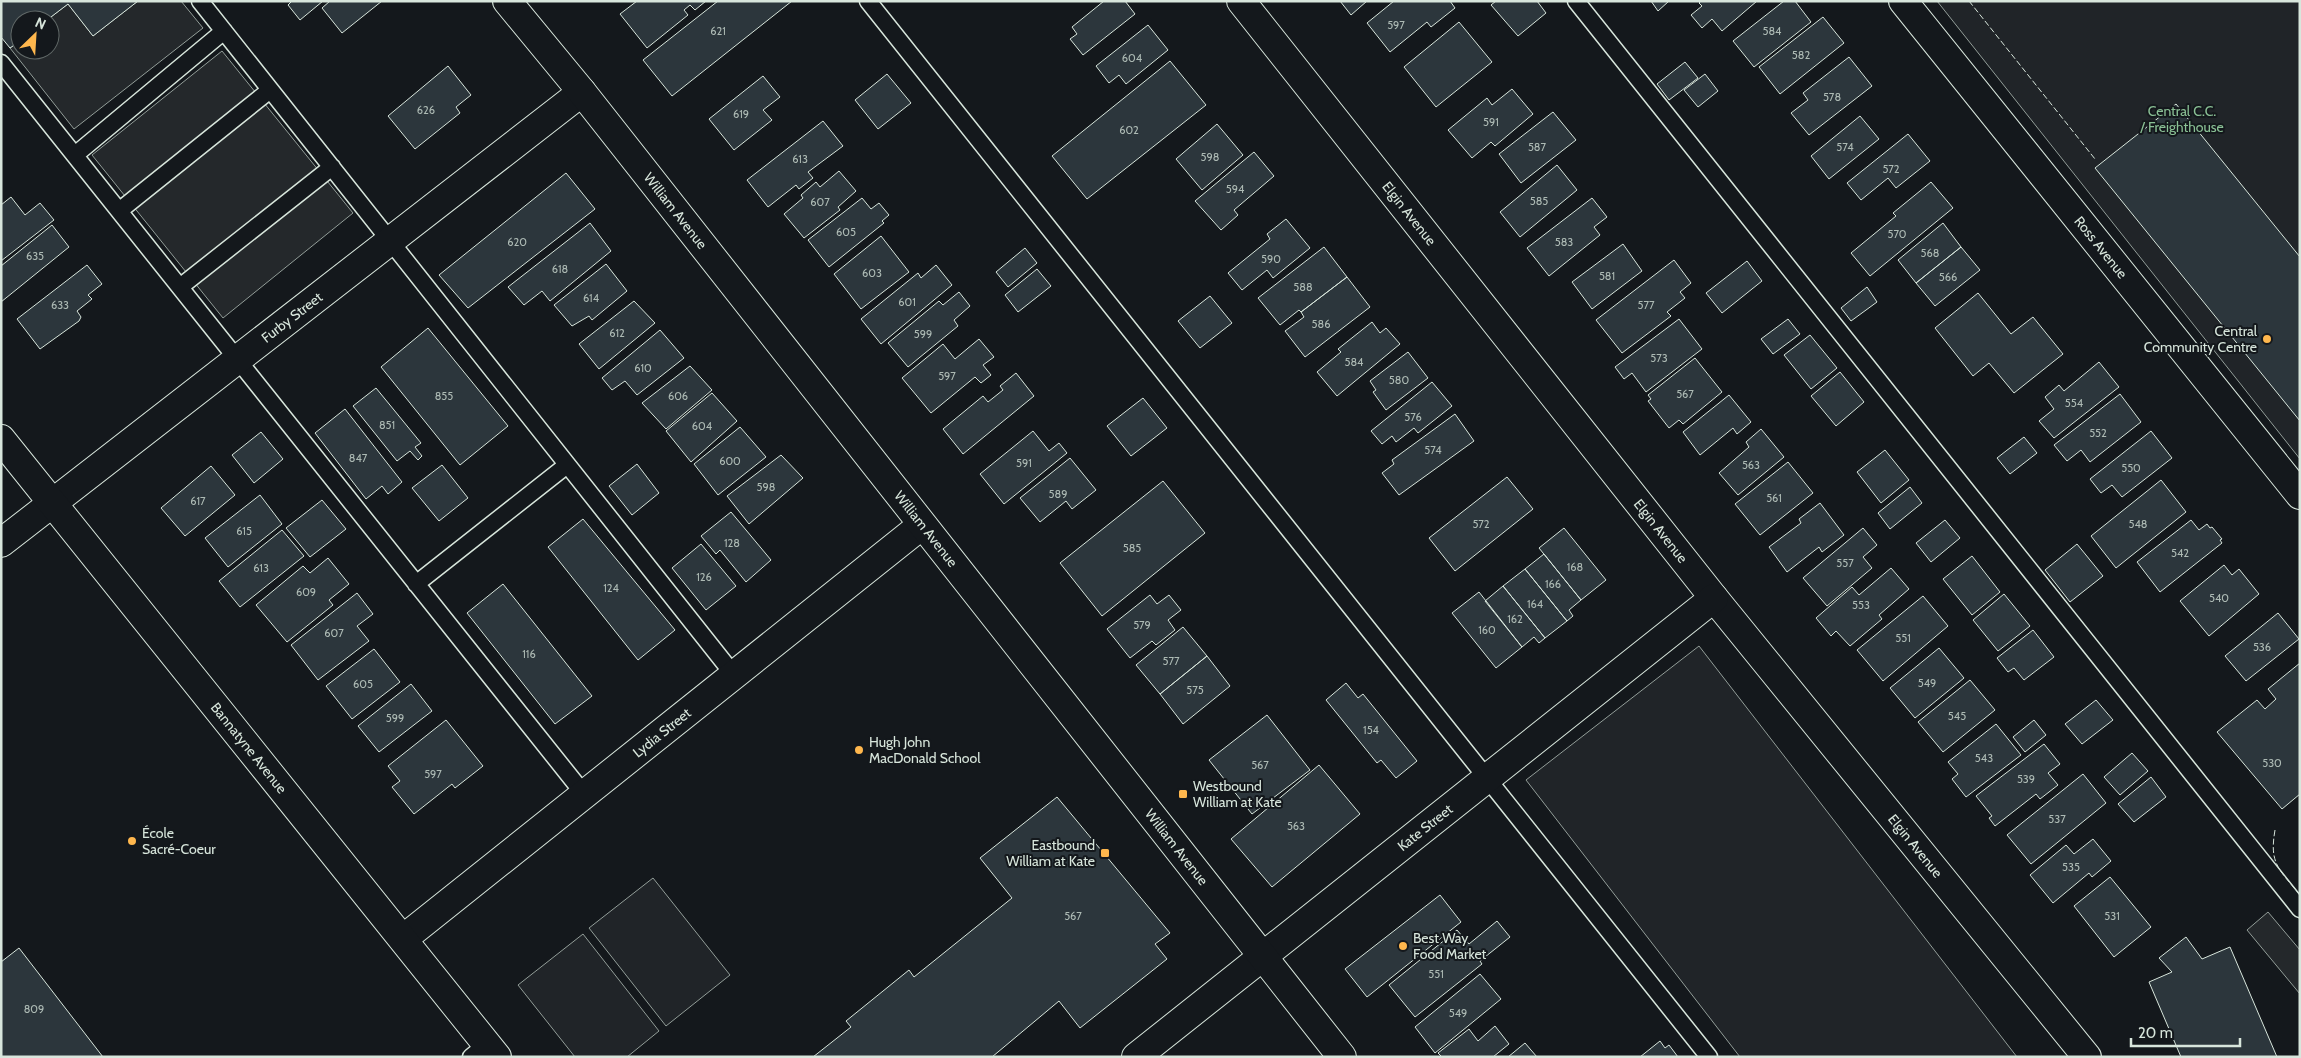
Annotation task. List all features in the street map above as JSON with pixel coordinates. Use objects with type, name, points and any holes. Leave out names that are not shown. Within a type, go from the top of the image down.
[{"type":"street","name":"William Avenue","points":[[507,1],[582,92],[1342,1057]]},
{"type":"street","name":"Elgin Avenue","points":[[1241,1],[1714,598],[2087,1057]]},
{"type":"street","name":"Ross Avenue","points":[[1903,1],[2300,495]]},
{"type":"street","name":"Furby Street","points":[[1,543],[52,501],[582,92]]},
{"type":"street","name":"Bannatyne Avenue","points":[[1,439],[402,939],[485,1053]]},
{"type":"street","name":"Lydia Street","points":[[402,939],[922,525]]},
{"type":"street","name":"Kate Street","points":[[1136,1057],[1486,777],[1714,598]]},
{"type":"lane","points":[[200,1],[734,675]]},
{"type":"lane","points":[[868,1],[1710,1057]]},
{"type":"lane","points":[[1576,1],[2300,909]]},
{"type":"lane","points":[[75,154],[224,31]]},
{"type":"lane","points":[[1,63],[584,794]]},
{"type":"lane","points":[[119,211],[270,90]]},
{"type":"lane","points":[[180,287],[332,167]]},
{"type":"lane","points":[[416,584],[567,465]]},
{"type":"green space","name":"Central C.C. / Freighthouse","points":[[1937,1],[2300,1],[2300,459]]},
{"type":"green space","points":[[1699,646],[2017,1057],[1740,1057],[1526,780]]},
{"type":"green space","points":[[653,878],[730,975],[666,1026],[589,928]]},
{"type":"green space","points":[[583,934],[659,1031],[627,1057],[575,1057],[518,985]]},
{"type":"shaded area","points":[[138,1],[181,1],[203,28],[74,129],[19,60],[60,60],[60,10],[68,4],[93,36]]},
{"type":"shaded area","points":[[222,51],[353,213],[223,318],[92,155]]},
{"type":"shaded area","points":[[2268,912],[2300,950],[2300,994],[2247,930]]},
{"type":"building","points":[[1,1],[138,1],[93,36],[68,4],[60,10],[10,10],[10,48],[1,37]]},
{"type":"building","points":[[292,1],[323,1],[300,20],[288,5]]},
{"type":"building","points":[[330,1],[382,1],[342,33],[322,8]]},
{"type":"building","points":[[637,1],[706,1],[695,10],[690,5],[684,10],[688,15],[647,48],[620,14]]},
{"type":"building","points":[[718,1],[792,1],[672,96],[643,60]]},
{"type":"building","points":[[1104,1],[1125,1],[1135,14],[1083,55],[1070,39],[1077,34],[1072,27]]},
{"type":"building","points":[[1340,1],[1367,1],[1351,15]]},
{"type":"building","points":[[1394,1],[1450,1],[1455,8],[1431,27],[1427,22],[1390,52],[1367,23]]},
{"type":"building","points":[[1496,1],[1537,1],[1546,13],[1518,36],[1491,5]]},
{"type":"building","points":[[1651,1],[1669,1],[1658,11]]},
{"type":"building","points":[[1701,1],[1757,1],[1722,31],[1712,19],[1702,28],[1691,15],[1702,6],[1699,3]]},
{"type":"building","points":[[1784,1],[1795,1],[1811,22],[1754,67],[1733,41]]},
{"type":"building","points":[[1823,17],[1844,43],[1780,94],[1759,67]]},
{"type":"building","points":[[1459,22],[1492,62],[1436,107],[1404,67]]},
{"type":"building","points":[[1148,25],[1168,50],[1126,84],[1119,75],[1109,83],[1096,66]]},
{"type":"building","points":[[1849,57],[1872,86],[1809,135],[1791,113],[1808,100],[1803,93]]},
{"type":"building","points":[[1170,61],[1206,105],[1087,199],[1052,156]]},
{"type":"building","points":[[1685,62],[1698,78],[1669,100],[1657,84]]},
{"type":"building","points":[[448,66],[471,95],[456,107],[460,113],[415,149],[388,116]]},
{"type":"building","points":[[887,74],[911,103],[878,129],[855,100]]},
{"type":"building","points":[[1705,74],[1718,91],[1698,107],[1684,90]]},
{"type":"building","points":[[763,76],[780,97],[763,110],[772,120],[734,150],[709,119]]},
{"type":"building","points":[[1512,89],[1533,114],[1495,146],[1491,142],[1472,158],[1448,130],[1487,98],[1492,105]]},
{"type":"building","name":"Central Community Centre","points":[[2176,104],[2300,257],[2300,421],[2095,168]]},
{"type":"building","points":[[1553,112],[1576,140],[1521,183],[1499,154]]},
{"type":"building","points":[[1860,116],[1879,139],[1829,179],[1811,156]]},
{"type":"building","points":[[823,121],[843,146],[808,172],[813,178],[799,189],[796,185],[768,207],[747,180]]},
{"type":"building","points":[[1217,124],[1243,155],[1202,190],[1176,159]]},
{"type":"building","points":[[1908,134],[1930,161],[1896,188],[1888,178],[1861,200],[1847,183]]},
{"type":"building","points":[[1254,152],[1274,176],[1234,210],[1238,215],[1221,230],[1195,201]]},
{"type":"building","points":[[1557,165],[1577,190],[1520,237],[1500,212]]},
{"type":"building","points":[[839,171],[856,191],[838,207],[840,210],[804,238],[784,214],[803,198],[801,195],[816,182],[820,187]]},
{"type":"building","points":[[566,173],[595,209],[468,308],[439,275]]},
{"type":"building","points":[[1931,182],[1953,208],[1870,276],[1851,253],[1896,216],[1893,213]]},
{"type":"building","points":[[11,197],[25,215],[40,203],[54,220],[1,261],[1,205]]},
{"type":"building","points":[[862,198],[871,209],[879,203],[889,215],[882,221],[884,223],[829,267],[808,240]]},
{"type":"building","points":[[1592,198],[1607,217],[1594,227],[1600,235],[1549,276],[1527,248]]},
{"type":"building","points":[[1286,219],[1310,248],[1273,278],[1267,270],[1242,290],[1228,273],[1270,239],[1267,234]]},
{"type":"building","points":[[590,223],[611,251],[550,301],[542,291],[524,305],[508,287]]},
{"type":"building","points":[[1943,223],[1961,247],[1916,283],[1898,260]]},
{"type":"building","points":[[52,225],[69,247],[1,302],[1,266]]},
{"type":"building","points":[[881,236],[909,272],[861,309],[834,274]]},
{"type":"building","points":[[1623,244],[1642,271],[1592,309],[1572,282]]},
{"type":"building","points":[[1324,247],[1347,277],[1301,312],[1299,310],[1280,325],[1258,298]]},
{"type":"building","points":[[1961,247],[1980,270],[1935,306],[1916,283]]},
{"type":"building","points":[[1025,248],[1037,263],[1008,287],[996,272]]},
{"type":"building","points":[[1674,260],[1691,283],[1680,292],[1685,298],[1667,312],[1671,316],[1622,353],[1596,320]]},
{"type":"building","points":[[1747,261],[1762,281],[1722,313],[1706,293]]},
{"type":"building","points":[[606,264],[627,291],[592,320],[589,316],[572,326],[554,305]]},
{"type":"building","points":[[87,265],[102,284],[88,295],[92,299],[77,311],[81,317],[79,321],[40,349],[17,319]]},
{"type":"building","points":[[936,265],[952,285],[881,344],[861,319],[918,273],[921,278]]},
{"type":"building","points":[[1037,269],[1051,286],[1018,312],[1005,295]]},
{"type":"building","points":[[1347,277],[1370,307],[1305,357],[1285,331],[1304,317],[1301,312]]},
{"type":"building","points":[[1867,287],[1877,302],[1851,321],[1841,308]]},
{"type":"building","points":[[959,292],[970,306],[954,320],[958,326],[908,367],[888,343],[939,301],[943,305]]},
{"type":"building","points":[[1978,293],[2011,334],[2033,317],[2063,354],[2014,393],[1989,363],[1973,376],[1935,328]]},
{"type":"building","points":[[1210,296],[1232,323],[1200,348],[1178,321]]},
{"type":"building","points":[[634,301],[655,323],[599,369],[579,344]]},
{"type":"building","points":[[1679,319],[1702,349],[1646,392],[1632,373],[1624,379],[1615,367]]},
{"type":"building","points":[[1788,319],[1800,334],[1773,354],[1761,339]]},
{"type":"building","points":[[1372,322],[1380,333],[1386,328],[1400,344],[1337,396],[1317,372],[1341,352],[1338,349]]},
{"type":"building","points":[[428,328],[508,426],[460,465],[381,367]]},
{"type":"building","points":[[660,330],[684,358],[637,395],[625,381],[612,390],[602,378]]},
{"type":"building","points":[[1810,335],[1837,368],[1811,389],[1784,355]]},
{"type":"building","points":[[979,339],[994,357],[983,365],[991,375],[981,383],[975,377],[931,413],[902,378],[943,344],[955,359]]},
{"type":"building","points":[[1408,352],[1428,378],[1386,410],[1373,392],[1376,390],[1370,381]]},
{"type":"building","points":[[1695,358],[1722,392],[1683,424],[1679,420],[1669,428],[1648,401],[1651,399],[1648,395]]},
{"type":"building","points":[[2099,362],[2119,387],[2054,438],[2039,421],[2054,409],[2045,397],[2059,385],[2064,391]]},
{"type":"building","points":[[690,366],[712,390],[666,429],[642,403]]},
{"type":"building","points":[[1840,372],[1864,402],[1836,426],[1811,396]]},
{"type":"building","points":[[1016,373],[1034,396],[963,454],[943,429],[983,396],[988,402],[1003,390],[1000,386]]},
{"type":"building","points":[[1432,382],[1452,406],[1418,433],[1414,428],[1396,442],[1392,436],[1382,444],[1371,431]]},
{"type":"building","points":[[376,388],[421,443],[415,447],[422,456],[418,460],[410,451],[397,461],[353,406]]},
{"type":"building","points":[[712,393],[737,421],[691,462],[666,431]]},
{"type":"building","points":[[2120,394],[2141,422],[2090,462],[2081,450],[2067,461],[2054,445]]},
{"type":"building","points":[[1729,395],[1751,422],[1737,434],[1733,428],[1700,455],[1683,432]]},
{"type":"building","points":[[1143,398],[1167,428],[1131,456],[1107,426]]},
{"type":"building","points":[[345,409],[402,482],[388,494],[382,486],[366,499],[315,433]]},
{"type":"building","points":[[1455,414],[1474,441],[1399,495],[1382,473],[1394,464],[1392,460]]},
{"type":"building","points":[[740,427],[766,457],[718,495],[694,464]]},
{"type":"building","points":[[1761,429],[1784,457],[1738,495],[1719,473],[1749,447],[1746,442]]},
{"type":"building","points":[[1033,431],[1049,451],[1059,443],[1067,453],[1004,504],[980,474]]},
{"type":"building","points":[[2151,431],[2172,458],[2122,497],[2112,485],[2101,493],[2090,479]]},
{"type":"building","points":[[261,432],[283,459],[254,483],[232,455]]},
{"type":"building","points":[[2024,437],[2037,453],[2010,474],[1997,458]]},
{"type":"building","points":[[1885,450],[1909,480],[1881,503],[1857,472]]},
{"type":"building","points":[[781,455],[803,478],[749,524],[727,496]]},
{"type":"building","points":[[1070,458],[1096,490],[1072,509],[1066,501],[1040,522],[1020,498]]},
{"type":"building","points":[[1788,462],[1813,493],[1760,535],[1735,504]]},
{"type":"building","points":[[637,464],[659,493],[632,515],[609,486]]},
{"type":"building","points":[[442,465],[468,498],[439,521],[412,488]]},
{"type":"building","points":[[211,466],[235,495],[185,536],[161,508]]},
{"type":"building","points":[[1507,477],[1533,509],[1455,571],[1429,538]]},
{"type":"building","points":[[2161,480],[2186,512],[2116,568],[2091,536]]},
{"type":"building","points":[[1163,481],[1205,533],[1102,616],[1060,563]]},
{"type":"building","points":[[1910,487],[1922,503],[1890,529],[1878,513]]},
{"type":"building","points":[[260,495],[282,524],[228,567],[205,538]]},
{"type":"building","points":[[322,500],[346,529],[310,557],[286,528]]},
{"type":"building","points":[[1820,503],[1844,535],[1822,552],[1819,547],[1787,572],[1769,547],[1801,523],[1799,519]]},
{"type":"building","points":[[731,512],[771,560],[746,582],[720,550],[716,554],[701,536]]},
{"type":"building","points":[[583,519],[675,630],[638,660],[548,547]]},
{"type":"building","points":[[1945,520],[1960,538],[1931,562],[1916,543]]},
{"type":"building","points":[[2191,520],[2199,530],[2207,524],[2210,528],[2212,527],[2222,539],[2220,540],[2222,543],[2160,592],[2137,562]]},
{"type":"building","points":[[1564,528],[1606,580],[1581,600],[1539,548]]},
{"type":"building","points":[[1863,528],[1877,545],[1863,557],[1872,568],[1827,606],[1803,578]]},
{"type":"building","points":[[282,530],[304,556],[240,607],[219,581]]},
{"type":"building","points":[[701,544],[736,586],[706,610],[672,568]]},
{"type":"building","points":[[2077,544],[2103,576],[2070,602],[2045,570]]},
{"type":"building","points":[[1544,554],[1581,600],[1569,610],[1573,616],[1567,621],[1525,569]]},
{"type":"building","points":[[1972,556],[2000,592],[1972,615],[1943,579]]},
{"type":"building","points":[[328,558],[349,584],[329,600],[333,605],[287,642],[256,605],[303,566],[310,573]]},
{"type":"building","points":[[2224,565],[2232,575],[2239,569],[2259,594],[2209,636],[2180,601]]},
{"type":"building","points":[[1891,568],[1909,589],[1879,615],[1882,619],[1850,646],[1836,631],[1831,636],[1816,618],[1852,587],[1859,595]]},
{"type":"building","points":[[1525,569],[1567,621],[1545,638],[1503,586]]},
{"type":"building","points":[[503,584],[592,696],[555,724],[467,613]]},
{"type":"building","points":[[1503,586],[1545,638],[1539,643],[1534,637],[1522,647],[1485,601]]},
{"type":"building","points":[[1479,592],[1522,647],[1496,668],[1452,613]]},
{"type":"building","points":[[357,593],[373,614],[357,626],[369,641],[318,680],[291,645]]},
{"type":"building","points":[[2004,594],[2030,626],[1998,651],[1973,620]]},
{"type":"building","points":[[1150,595],[1157,604],[1169,595],[1181,610],[1168,620],[1175,630],[1156,645],[1152,641],[1130,658],[1107,629]]},
{"type":"building","points":[[1923,596],[1948,626],[1883,681],[1857,650]]},
{"type":"building","points":[[2278,613],[2299,639],[2246,681],[2225,656]]},
{"type":"building","points":[[1183,627],[1207,656],[1160,694],[1136,665]]},
{"type":"building","points":[[2033,630],[2054,657],[2024,680],[2014,668],[2008,672],[1997,658]]},
{"type":"building","points":[[1939,648],[1964,678],[1915,718],[1890,688]]},
{"type":"building","points":[[374,649],[400,682],[352,719],[326,686]]},
{"type":"building","points":[[1207,656],[1230,686],[1183,724],[1160,694]]},
{"type":"building","points":[[2300,663],[2300,794],[2282,809],[2217,732],[2257,700],[2265,709],[2276,699],[2268,689]]},
{"type":"building","points":[[1970,680],[1995,710],[1943,752],[1918,722]]},
{"type":"building","points":[[1346,683],[1358,698],[1363,694],[1417,761],[1396,778],[1381,760],[1377,763],[1326,700]]},
{"type":"building","points":[[411,684],[432,711],[379,752],[358,726]]},
{"type":"building","points":[[2096,700],[2113,720],[2082,744],[2065,724]]},
{"type":"building","points":[[1267,715],[1310,770],[1252,814],[1209,760]]},
{"type":"building","points":[[446,720],[483,766],[455,788],[452,784],[414,814],[392,787],[400,781],[388,766]]},
{"type":"building","points":[[2034,720],[2046,735],[2025,752],[2013,737]]},
{"type":"building","points":[[1996,724],[2021,755],[1966,797],[1952,779],[1958,774],[1948,762]]},
{"type":"building","points":[[2044,744],[2060,764],[2048,773],[2058,785],[2040,799],[2036,794],[1995,826],[1989,818],[1992,816],[1976,796]]},
{"type":"building","points":[[2132,753],[2148,771],[2120,795],[2104,777]]},
{"type":"building","points":[[1319,765],[1360,814],[1272,887],[1231,839]]},
{"type":"building","points":[[2083,774],[2106,803],[2031,864],[2007,835]]},
{"type":"building","points":[[2151,777],[2166,797],[2134,822],[2118,804]]},
{"type":"building","points":[[1057,797],[1170,933],[1155,944],[1167,959],[1080,1028],[1059,1001],[992,1057],[813,1057],[851,1027],[846,1021],[909,970],[914,977],[1012,898],[980,858]]},
{"type":"building","points":[[2093,839],[2111,861],[2092,877],[2089,873],[2053,903],[2030,875],[2066,845],[2074,854]]},
{"type":"building","points":[[2110,877],[2151,927],[2114,957],[2074,906]]},
{"type":"building","name":"Best Way Food Market","points":[[1440,895],[1461,922],[1367,997],[1345,969]]},
{"type":"building","points":[[1497,921],[1510,937],[1480,961],[1482,964],[1415,1017],[1389,985],[1457,930],[1469,944]]},
{"type":"building","points":[[2186,937],[2202,959],[2230,947],[2277,1057],[2181,1057],[2149,982],[2172,972],[2159,958]]},
{"type":"building","points":[[19,948],[103,1057],[1,1057],[1,962]]},
{"type":"building","points":[[1480,974],[1501,999],[1435,1053],[1415,1027]]},
{"type":"building","points":[[1495,1026],[1509,1044],[1493,1057],[1442,1057],[1438,1053],[1469,1029],[1478,1041]]},
{"type":"building","points":[[1660,1041],[1665,1048],[1669,1045],[1678,1057],[1640,1057]]},
{"type":"building","points":[[1525,1043],[1537,1057],[1508,1057]]},
{"type":"fence","points":[[1969,1],[2095,159]]},
{"type":"fence","points":[[2275,830],[2273,851],[2277,866],[2300,895]]},
{"type":"place","name":"Central Community Centre","points":[[2267,339]]},
{"type":"place","name":"Hugh John MacDonald School","points":[[859,750]]},
{"type":"place","name":"Westbound William at Kate","points":[[1183,794]]},
{"type":"place","name":"École Sacré-Coeur","points":[[132,841]]},
{"type":"place","name":"Eastbound William at Kate","points":[[1105,853]]},
{"type":"place","name":"Best Way Food Market","points":[[1403,946]]}]
